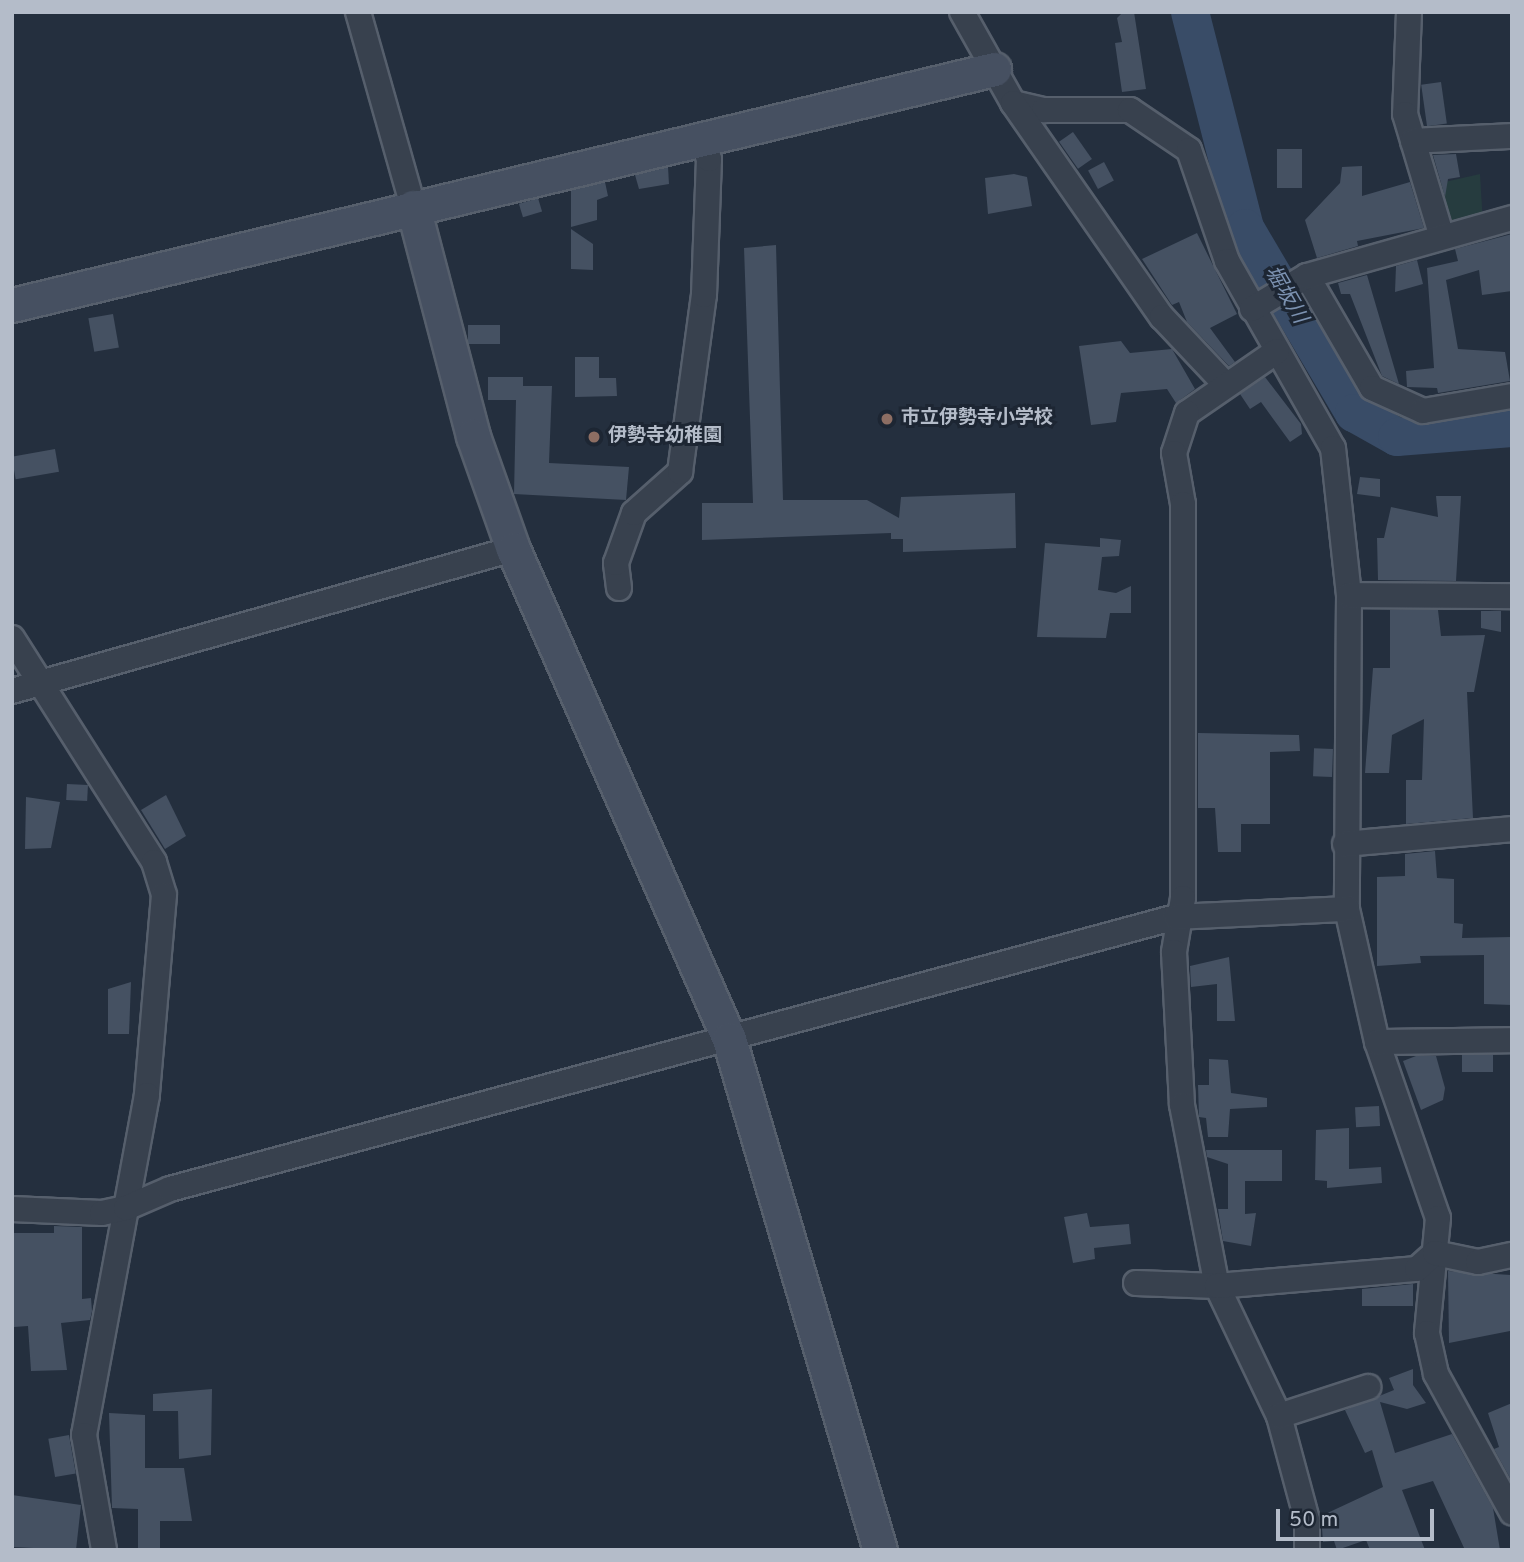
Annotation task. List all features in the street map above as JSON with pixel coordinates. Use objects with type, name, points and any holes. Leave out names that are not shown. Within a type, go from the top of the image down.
[{"type":"street","points":[[358,12],[413,206],[473,436],[513,549],[729,1039],[880,1550]]},
{"type":"street","points":[[962,12],[1013,103],[1161,317],[1226,385]]},
{"type":"street","points":[[1409,12],[1405,114],[1441,234]]},
{"type":"street","points":[[12,304],[994,69]]},
{"type":"street","points":[[1013,103],[1044,110],[1130,110],[1189,150],[1227,261],[1257,306],[1277,351],[1333,448],[1349,595],[1345,844],[1347,909],[1377,1042],[1438,1218],[1427,1333],[1436,1374],[1512,1512]]},
{"type":"street","points":[[1413,141],[1512,136]]},
{"type":"street","points":[[619,588],[616,563],[634,513],[680,472],[704,295],[709,159],[701,138]]},
{"type":"street","points":[[1257,306],[1304,279],[1441,234],[1512,218]]},
{"type":"street","points":[[1304,279],[1372,388],[1423,411],[1512,396]]},
{"type":"street","points":[[1277,351],[1187,414],[1174,453],[1183,504],[1183,898],[1176,917],[1182,1105],[1217,1286],[1279,1416],[1307,1520],[1307,1550]]},
{"type":"street","points":[[12,691],[513,549]]},
{"type":"street","points":[[1349,595],[1512,596]]},
{"type":"street","points":[[12,638],[154,862],[164,895],[147,1095],[85,1435],[104,1550]]},
{"type":"street","points":[[1345,844],[1512,828]]},
{"type":"street","points":[[12,1209],[102,1213],[126,1208],[170,1189],[1176,917],[1347,909]]},
{"type":"street","points":[[1377,1042],[1512,1040]]},
{"type":"street","points":[[1136,1283],[1217,1286],[1417,1269],[1435,1253]]},
{"type":"street","points":[[1435,1253],[1478,1262],[1512,1255]]},
{"type":"street","points":[[1279,1416],[1368,1387]]},
{"type":"green space","points":[[1480,174],[1483,224],[1441,234],[1427,186]]},
{"type":"building","points":[[1123,12],[1134,12],[1146,89],[1122,92],[1115,43],[1122,42],[1117,18]]},
{"type":"building","points":[[1441,82],[1447,124],[1427,126],[1421,85]]},
{"type":"building","points":[[1073,132],[1092,159],[1078,169],[1059,142]]},
{"type":"building","points":[[1277,149],[1302,149],[1302,188],[1277,188]]},
{"type":"building","points":[[1456,154],[1460,177],[1448,179],[1445,197],[1433,155]]},
{"type":"building","points":[[1104,162],[1114,181],[1098,189],[1088,170]]},
{"type":"building","points":[[1362,166],[1362,196],[1410,182],[1424,228],[1357,241],[1358,246],[1317,258],[1305,220],[1340,183],[1342,167]]},
{"type":"building","points":[[668,167],[669,184],[639,189],[635,175]]},
{"type":"building","points":[[1014,174],[1027,177],[1032,206],[988,214],[985,178]]},
{"type":"building","points":[[605,182],[608,196],[597,200],[597,220],[571,227],[571,190]]},
{"type":"building","points":[[538,198],[542,211],[523,217],[519,204]]},
{"type":"building","points":[[571,229],[593,244],[593,270],[571,269]]},
{"type":"building","points":[[1197,233],[1237,314],[1210,328],[1235,362],[1229,366],[1187,322],[1179,302],[1172,305],[1142,259]]},
{"type":"building","points":[[1512,234],[1512,291],[1482,295],[1479,270],[1446,280],[1458,349],[1505,352],[1510,381],[1438,393],[1437,388],[1407,387],[1406,371],[1434,368],[1427,268],[1458,261],[1455,249]]},
{"type":"building","points":[[776,245],[783,500],[867,500],[899,518],[901,497],[1015,493],[1016,548],[903,552],[903,539],[891,539],[891,533],[702,540],[702,503],[753,503],[744,248]]},
{"type":"building","points":[[1417,260],[1423,284],[1395,292],[1396,266]]},
{"type":"building","points":[[1367,275],[1399,384],[1382,376],[1350,294],[1341,294],[1338,283]]},
{"type":"building","points":[[113,314],[119,347],[94,352],[88,318]]},
{"type":"building","points":[[468,325],[500,325],[500,344],[468,344]]},
{"type":"building","points":[[1121,341],[1130,353],[1172,349],[1195,389],[1176,403],[1167,389],[1121,393],[1116,422],[1091,425],[1079,346]]},
{"type":"building","points":[[575,357],[599,357],[599,378],[616,378],[617,396],[575,397]]},
{"type":"building","points":[[488,377],[523,377],[523,386],[552,386],[549,463],[629,467],[626,500],[514,494],[516,400],[488,400]]},
{"type":"building","points":[[1265,377],[1301,424],[1302,434],[1290,442],[1261,402],[1250,409],[1240,394]]},
{"type":"building","points":[[55,449],[59,472],[16,479],[12,457]]},
{"type":"building","points":[[1360,477],[1380,479],[1380,497],[1357,494]]},
{"type":"building","points":[[1436,496],[1461,496],[1456,581],[1378,580],[1377,538],[1384,538],[1391,507],[1438,517]]},
{"type":"building","points":[[1100,538],[1121,540],[1119,556],[1102,557],[1098,590],[1116,593],[1131,586],[1131,613],[1110,613],[1106,638],[1037,637],[1045,543],[1100,547]]},
{"type":"building","points":[[1390,610],[1438,610],[1441,636],[1485,635],[1474,692],[1467,692],[1473,818],[1406,824],[1406,780],[1422,780],[1424,719],[1392,735],[1389,773],[1365,773],[1373,668],[1390,668]]},
{"type":"building","points":[[1481,611],[1501,611],[1501,632],[1481,628]]},
{"type":"building","points":[[1198,733],[1299,735],[1300,751],[1270,752],[1270,824],[1241,824],[1241,852],[1218,852],[1215,808],[1198,808]]},
{"type":"building","points":[[1314,748],[1333,749],[1332,777],[1313,776]]},
{"type":"building","points":[[67,784],[88,785],[87,801],[66,800]]},
{"type":"building","points":[[166,795],[186,836],[165,849],[141,810]]},
{"type":"building","points":[[26,797],[60,802],[51,848],[25,849]]},
{"type":"building","points":[[1435,851],[1437,878],[1454,879],[1454,923],[1463,924],[1462,938],[1512,937],[1512,1005],[1484,1004],[1484,955],[1420,956],[1421,963],[1377,966],[1377,877],[1405,876],[1405,854]]},
{"type":"building","points":[[1229,957],[1235,1021],[1217,1021],[1217,984],[1191,987],[1190,966]]},
{"type":"building","points":[[131,982],[129,1034],[108,1034],[108,989]]},
{"type":"building","points":[[1462,1055],[1493,1055],[1493,1072],[1462,1072]]},
{"type":"building","points":[[1416,1056],[1436,1056],[1445,1088],[1443,1100],[1421,1110],[1403,1061]]},
{"type":"building","points":[[1209,1059],[1228,1060],[1231,1093],[1267,1098],[1267,1107],[1230,1109],[1228,1137],[1208,1137],[1206,1118],[1199,1117],[1198,1085],[1209,1085]]},
{"type":"building","points":[[1379,1106],[1380,1126],[1356,1127],[1355,1107]]},
{"type":"building","points":[[1349,1128],[1349,1169],[1381,1167],[1382,1183],[1327,1188],[1327,1181],[1315,1180],[1316,1130]]},
{"type":"building","points":[[1206,1150],[1282,1150],[1282,1181],[1245,1181],[1245,1214],[1256,1213],[1251,1246],[1223,1241],[1218,1209],[1228,1209],[1228,1164],[1207,1157]]},
{"type":"building","points":[[1087,1213],[1090,1227],[1129,1224],[1131,1244],[1094,1248],[1095,1259],[1073,1263],[1064,1217]]},
{"type":"building","points":[[54,1226],[82,1227],[82,1299],[91,1298],[92,1311],[90,1320],[61,1323],[67,1370],[31,1371],[28,1326],[14,1327],[12,1233],[54,1233]]},
{"type":"building","points":[[1448,1271],[1511,1275],[1510,1331],[1449,1343]]},
{"type":"building","points":[[1413,1284],[1413,1306],[1362,1306],[1362,1289]]},
{"type":"building","points":[[1413,1369],[1413,1385],[1426,1403],[1407,1409],[1380,1402],[1395,1453],[1452,1434],[1493,1508],[1500,1550],[1465,1550],[1433,1481],[1402,1490],[1425,1550],[1370,1550],[1366,1540],[1337,1550],[1334,1541],[1323,1542],[1321,1516],[1383,1487],[1372,1450],[1365,1453],[1345,1410],[1394,1390],[1389,1378]]},
{"type":"building","points":[[212,1389],[211,1455],[179,1459],[178,1411],[153,1411],[153,1394]]},
{"type":"building","points":[[1512,1403],[1510,1478],[1494,1449],[1499,1447],[1488,1413]]},
{"type":"building","points":[[109,1413],[145,1415],[145,1468],[184,1468],[192,1521],[160,1521],[160,1550],[138,1550],[138,1509],[112,1508]]},
{"type":"building","points":[[69,1435],[76,1473],[55,1477],[48,1439]]},
{"type":"building","points":[[12,1495],[81,1505],[76,1550],[12,1547]]},
{"type":"waterway","name":"堀坂川","points":[[1190,12],[1245,228],[1354,413],[1397,437],[1512,428]]},
{"type":"place","name":"市立伊勢寺小学校","points":[[887,419]]},
{"type":"place","name":"伊勢寺幼稚園","points":[[594,437]]}]
